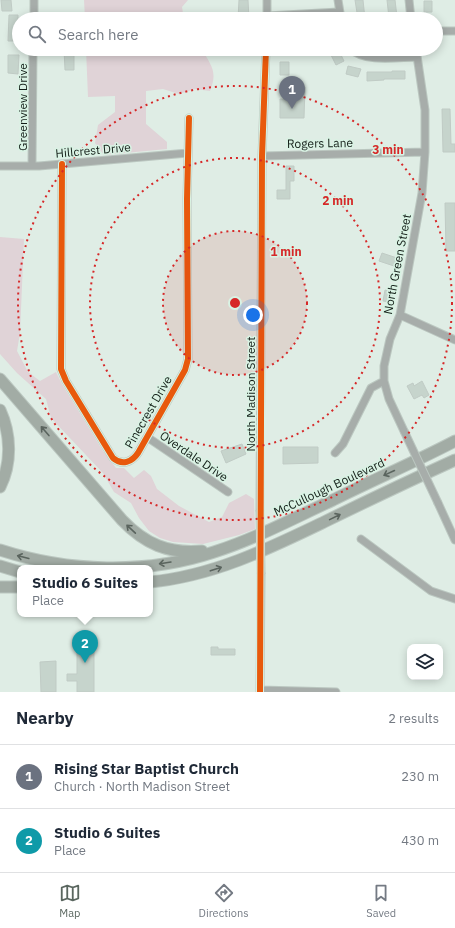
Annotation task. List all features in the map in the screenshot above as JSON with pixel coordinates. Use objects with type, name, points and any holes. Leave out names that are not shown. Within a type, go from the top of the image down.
[{"type":"highway","points":[[0,379],[122,520],[136,533],[162,547],[181,551],[208,550],[234,545]]},
{"type":"highway","points":[[0,410],[6,427],[9,448],[6,469],[0,487]]},
{"type":"highway","name":"McCullough Boulevard","points":[[153,565],[192,558],[234,545],[280,525],[452,442]]},
{"type":"highway","points":[[153,582],[198,574],[254,555],[455,460]]},
{"type":"highway","name":"McCullough Boulevard","points":[[0,550],[28,558],[68,565]]},
{"type":"highway","points":[[0,566],[17,571]]},
{"type":"highway","points":[[0,587],[17,587]]},
{"type":"street","points":[[34,0],[34,12]]},
{"type":"street","points":[[267,0],[267,12]]},
{"type":"street","points":[[338,0],[340,12]]},
{"type":"street","points":[[409,0],[411,12]]},
{"type":"street","points":[[443,31],[455,31]]},
{"type":"street","name":"Greenview Drive","points":[[32,166],[33,56]]},
{"type":"street","name":"North Madison Street","points":[[260,691],[262,156],[266,56]]},
{"type":"street","points":[[363,56],[369,58],[417,57]]},
{"type":"street","name":"North Green Street","points":[[417,57],[425,110],[425,152],[422,193],[400,315],[390,339],[386,355],[384,381],[389,398],[455,540]]},
{"type":"street","name":"Pinecrest Drive","points":[[62,164],[62,373],[88,419],[115,460],[122,462],[132,460],[138,453],[188,363],[189,118]]},
{"type":"street","name":"Rogers Lane","points":[[262,156],[425,152]]},
{"type":"street","name":"Hillcrest Drive","points":[[0,166],[62,164],[188,153]]},
{"type":"street","points":[[400,315],[455,340]]},
{"type":"street","points":[[335,453],[343,444],[371,388],[384,381]]},
{"type":"street","name":"Overdale Drive","points":[[147,437],[228,492]]},
{"type":"street","points":[[361,539],[431,591],[455,599]]},
{"type":"street","points":[[260,691],[336,692]]},
{"type":"shaded area","points":[[84,0],[188,0],[182,7],[183,12],[85,12]]},
{"type":"shaded area","points":[[86,56],[206,56],[211,64],[213,78],[210,91],[195,89],[179,94],[163,89],[146,91],[146,124],[167,142],[167,149],[104,155],[95,143],[98,125],[115,112],[115,96],[88,97]]},
{"type":"shaded area","points":[[0,237],[24,239],[20,333],[17,351],[28,372],[40,381],[56,372],[103,451],[116,468],[124,468],[134,478],[144,470],[151,476],[157,489],[179,506],[209,522],[222,517],[229,503],[246,494],[254,499],[255,529],[239,535],[203,544],[173,542],[160,538],[149,531],[139,518],[131,503],[114,492],[103,473],[51,418],[46,399],[17,373],[0,354]]},
{"type":"building","points":[[1,0],[11,0],[12,11],[2,11]]},
{"type":"building","points":[[239,0],[248,0],[249,12],[238,12]]},
{"type":"building","points":[[355,0],[363,0],[364,12],[357,12]]},
{"type":"building","points":[[387,0],[395,0],[396,12],[388,12]]},
{"type":"building","points":[[424,1],[432,1],[432,12],[424,12]]},
{"type":"building","points":[[9,15],[12,15],[12,41],[8,41]]},
{"type":"building","points":[[8,55],[19,56],[18,74],[8,73]]},
{"type":"building","points":[[64,56],[74,56],[74,70],[65,70]]},
{"type":"building","points":[[332,56],[342,56],[344,61],[336,65]]},
{"type":"building","points":[[280,62],[289,62],[289,75],[280,75]]},
{"type":"building","points":[[348,66],[361,69],[358,77],[346,74]]},
{"type":"building","points":[[405,71],[405,79],[367,81],[367,72]]},
{"type":"building","points":[[294,87],[305,87],[304,118],[280,118],[280,99],[294,100]]},
{"type":"building","points":[[442,109],[450,109],[451,144],[455,144],[455,152],[443,152]]},
{"type":"building","points":[[286,166],[294,166],[294,181],[290,181],[290,199],[277,199],[277,190],[286,190]]},
{"type":"building","points":[[445,203],[455,203],[455,251],[446,251]]},
{"type":"building","points":[[382,253],[397,258],[394,266],[379,261]]},
{"type":"building","points":[[385,290],[393,292],[390,302],[383,301]]},
{"type":"building","points":[[422,381],[429,395],[424,398],[422,395],[414,399],[407,386],[413,383],[414,386]]},
{"type":"building","points":[[242,444],[246,454],[226,463],[221,451]]},
{"type":"building","points":[[283,447],[318,447],[318,463],[283,464]]},
{"type":"building","points":[[211,647],[218,647],[218,649],[235,649],[235,655],[211,655]]},
{"type":"building","points":[[77,651],[94,651],[94,692],[77,692],[77,681],[67,681],[67,674],[77,674]]},
{"type":"building","points":[[56,661],[56,692],[41,692],[40,662]]},
{"type":"cycle path","points":[[260,692],[262,156],[266,56]]},
{"type":"cycle path","points":[[62,164],[61,369],[66,381],[113,458],[120,462],[127,462],[133,459],[138,453],[185,370],[188,359],[187,199],[189,118]]},
{"type":"place","name":"Rising Star Baptist Church","points":[[292,109]]},
{"type":"place","name":"Studio 6 Suites","points":[[85,663]]}]
